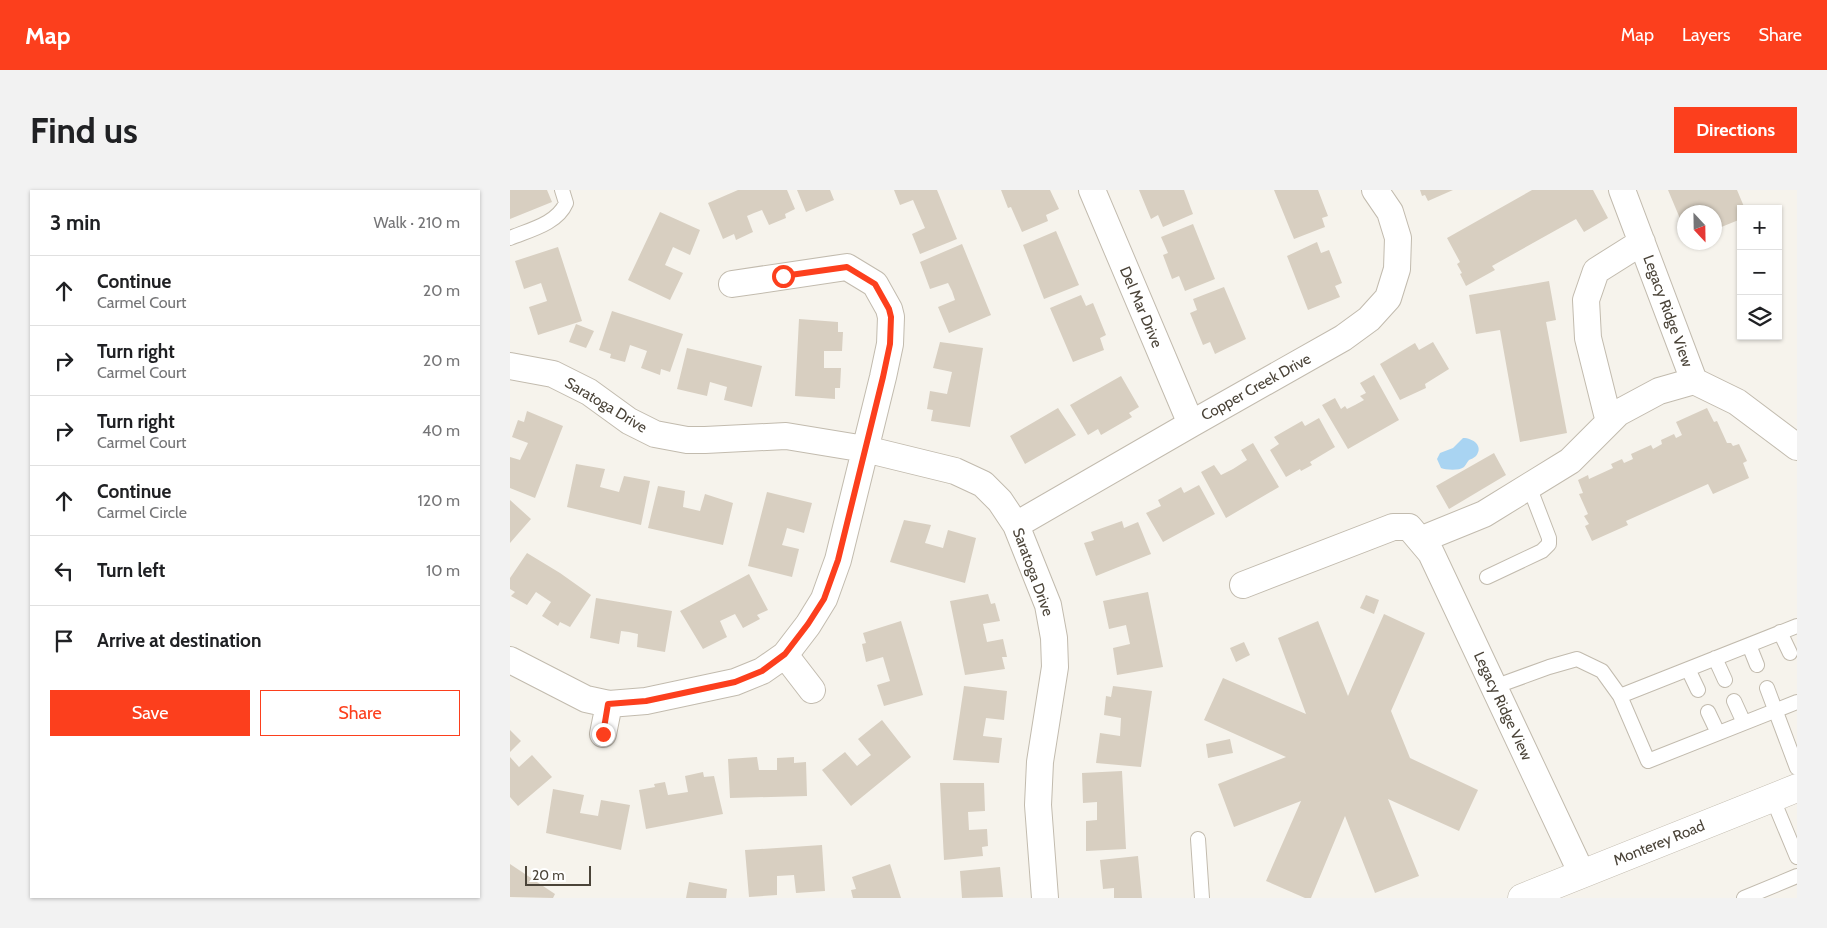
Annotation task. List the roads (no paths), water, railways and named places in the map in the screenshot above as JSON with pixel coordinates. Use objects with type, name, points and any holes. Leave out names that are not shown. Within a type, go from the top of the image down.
[{"type":"street","name":"Del Mar Drive","points":[[1092,190],[1191,424]]},
{"type":"street","name":"Copper Creek Drive","points":[[1016,525],[1343,338],[1369,320],[1388,298],[1398,270],[1398,238],[1390,212],[1375,190]]},
{"type":"street","name":"Legacy Ridge View","points":[[1622,190],[1694,381]]},
{"type":"street","name":"Legacy Ridge View","points":[[1609,422],[1588,338],[1586,300],[1596,271],[1642,242]]},
{"type":"street","points":[[510,660],[586,699],[608,704],[646,701],[735,682],[762,671],[785,654],[824,599],[838,560],[890,344],[891,317],[889,309],[875,284],[847,267],[732,284]]},
{"type":"street","name":"Saratoga Drive","points":[[510,366],[553,374],[589,392],[629,421],[655,434],[687,440],[786,436],[865,449],[955,471],[983,484],[1000,501],[1016,525],[1048,605],[1054,638],[1055,667],[1040,762],[1038,805],[1044,898]]},
{"type":"street","name":"Legacy Ridge View","points":[[1420,540],[1484,514],[1570,461],[1618,413],[1659,391],[1694,381],[1737,402],[1797,447]]},
{"type":"street","name":"Legacy Ridge View","points":[[1243,585],[1393,527],[1409,527],[1431,553],[1582,874]]},
{"type":"street","points":[[785,654],[812,690]]},
{"type":"street","points":[[603,734],[608,704]]},
{"type":"street","name":"Monterey Road","points":[[1526,897],[1785,792]]},
{"type":"lane","points":[[510,238],[551,220],[563,211],[566,203],[562,190]]},
{"type":"lane","points":[[1487,577],[1542,551],[1549,544],[1549,538],[1529,486]]},
{"type":"lane","points":[[1620,696],[1797,626]]},
{"type":"lane","points":[[1780,632],[1790,653]]},
{"type":"lane","points":[[1748,645],[1757,665]]},
{"type":"lane","points":[[1715,658],[1725,680]]},
{"type":"lane","points":[[1494,687],[1548,667],[1577,659],[1602,671],[1620,696],[1648,761],[1797,702]]},
{"type":"lane","points":[[1688,669],[1698,690]]},
{"type":"lane","points":[[1767,688],[1797,768]]},
{"type":"lane","points":[[1734,701],[1744,723]]},
{"type":"lane","points":[[1708,712],[1718,733]]},
{"type":"lane","points":[[1785,792],[1797,857]]},
{"type":"lane","points":[[1198,839],[1202,898]]},
{"type":"lane","points":[[1744,898],[1797,876]]},
{"type":"water","points":[[1463,438],[1470,439],[1476,443],[1479,449],[1476,456],[1469,460],[1462,468],[1452,470],[1441,468],[1437,459],[1440,453],[1453,448]]}]
